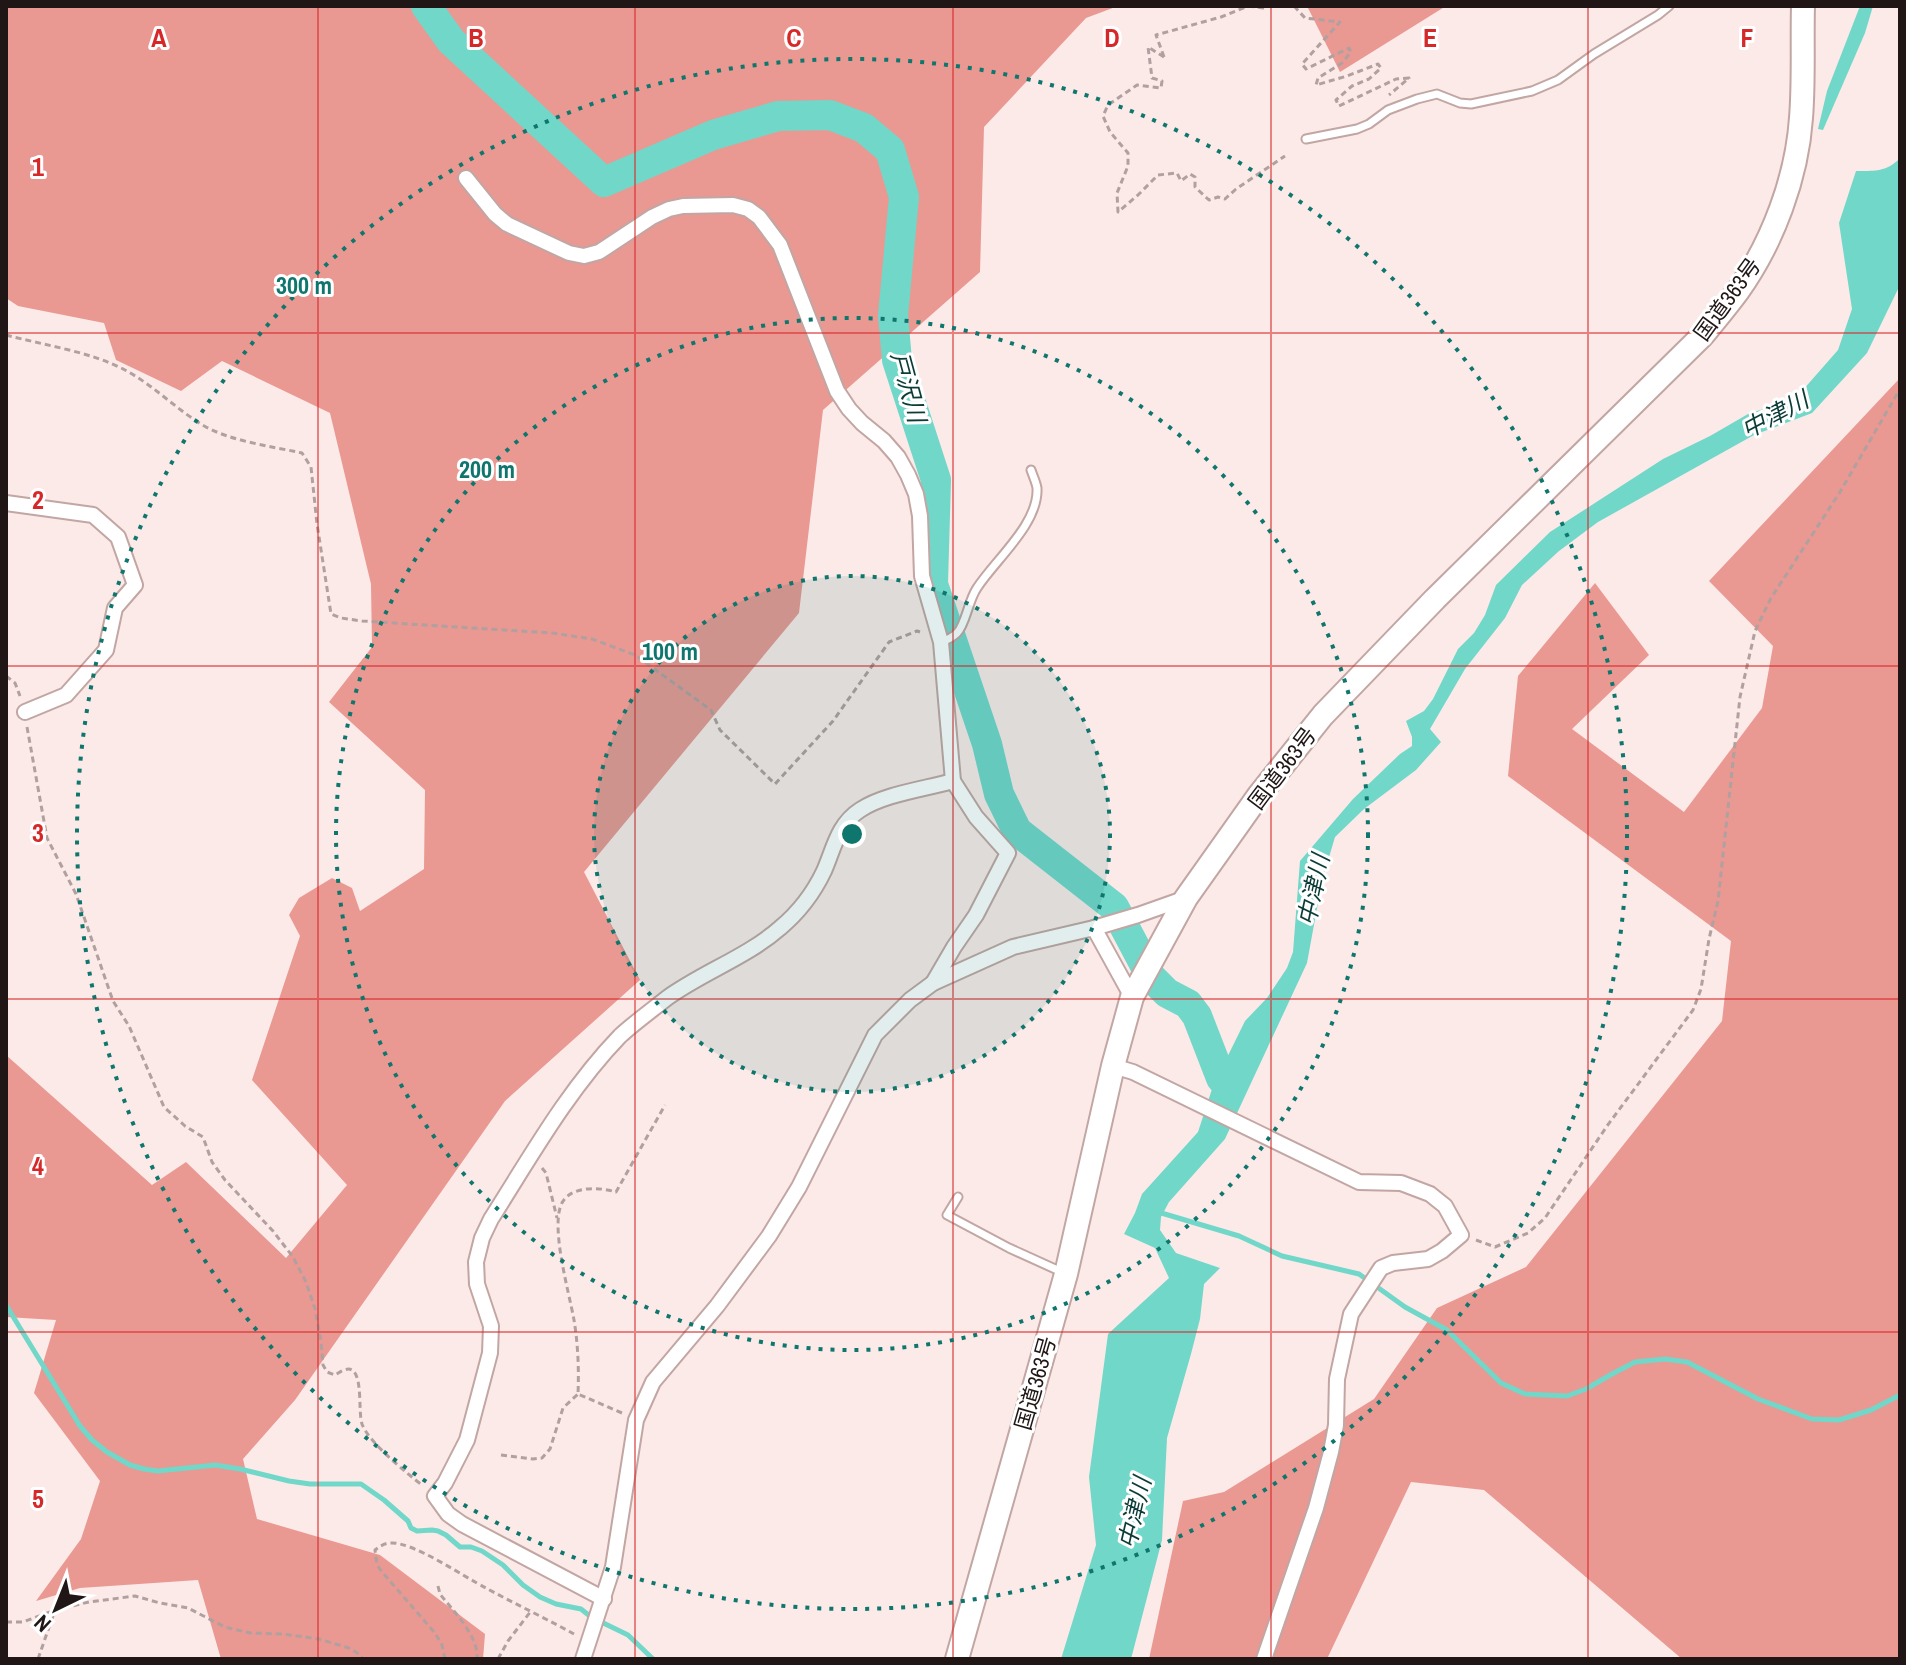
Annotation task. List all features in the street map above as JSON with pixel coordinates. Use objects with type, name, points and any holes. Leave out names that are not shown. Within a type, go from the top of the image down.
[{"type":"highway","name":"国道363号","points":[[957,1659],[1123,1069],[1132,997],[1186,898],[1259,795],[1323,715],[1435,599],[1703,335],[1739,290],[1775,223],[1796,153],[1801,119],[1803,6]]},
{"type":"street","points":[[466,178],[507,224],[569,253],[584,256],[599,252],[652,217],[683,206],[733,205],[748,209],[759,217],[780,245],[837,391],[849,409],[898,457],[916,494],[922,576],[941,642],[953,781],[976,817],[1008,853],[976,915],[933,983]]},
{"type":"street","points":[[6,503],[93,515],[118,537],[135,585],[115,608],[106,650],[66,695],[25,712]]},
{"type":"street","points":[[604,1599],[462,1524],[448,1514],[435,1496],[467,1440],[490,1353],[491,1326],[477,1284],[476,1262],[482,1238],[562,1107],[623,1034],[696,978],[746,952],[780,928],[805,902],[823,873],[845,822],[861,809],[883,799],[953,781]]},
{"type":"street","points":[[583,1659],[613,1567],[636,1420],[653,1382],[717,1306],[769,1236],[799,1187],[875,1035],[910,1000],[933,983],[1013,947],[1094,928],[1186,898]]},
{"type":"street","points":[[1094,928],[1132,997]]},
{"type":"street","points":[[1123,1069],[1298,1150],[1359,1182],[1401,1183],[1430,1194],[1445,1206],[1461,1235],[1428,1259],[1393,1263],[1381,1268],[1351,1314],[1337,1379],[1336,1425],[1331,1452],[1316,1508],[1264,1659]]},
{"type":"lane","points":[[1306,139],[1357,129],[1388,110],[1437,94],[1471,104],[1542,87],[1558,80],[1669,6]]},
{"type":"lane","points":[[941,642],[956,635],[975,590],[1024,528],[1036,501],[1037,486],[1031,470]]},
{"type":"lane","points":[[958,1197],[947,1215],[1066,1274]]},
{"type":"path","points":[[1270,6],[1248,6],[1156,35],[1164,57],[1148,47],[1152,78],[1162,81],[1161,88],[1137,85],[1108,105],[1103,116],[1110,132],[1128,153],[1128,166],[1117,193],[1118,212],[1158,175],[1177,173],[1181,181],[1190,174],[1195,177],[1195,187],[1202,195],[1209,200],[1218,197],[1225,199],[1285,156]]},
{"type":"path","points":[[1294,6],[1305,18],[1340,22],[1302,64],[1306,69],[1349,48],[1351,52],[1342,63],[1318,78],[1316,85],[1378,64],[1381,68],[1369,79],[1352,86],[1336,100],[1339,106],[1396,79],[1409,78],[1380,103],[1400,106]]},
{"type":"path","points":[[6,335],[94,358],[123,369],[156,389],[201,424],[225,435],[302,453],[311,467],[331,614],[362,621],[552,633],[592,639],[635,655],[711,710],[720,730],[775,784],[833,721],[889,642],[917,631],[941,642]]},
{"type":"path","points":[[1461,1235],[1495,1247],[1528,1233],[1545,1218],[1607,1126],[1693,1010],[1701,989],[1718,901],[1740,697],[1755,631],[1771,598],[1840,492],[1900,389]]},
{"type":"path","points":[[6,676],[15,683],[25,712],[47,838],[76,894],[113,1001],[129,1026],[164,1107],[203,1137],[212,1162],[225,1180],[293,1257],[315,1309],[323,1365],[327,1372],[335,1375],[346,1369],[355,1372],[359,1383],[363,1428],[385,1453],[435,1496]]},
{"type":"path","points":[[558,1221],[562,1202],[574,1191],[605,1189],[616,1192],[665,1105]]},
{"type":"path","points":[[501,1455],[542,1458],[550,1449],[563,1408],[578,1394],[574,1321],[562,1264],[558,1221],[546,1173],[533,1152]]},
{"type":"path","points":[[578,1394],[636,1420]]},
{"type":"path","points":[[445,1659],[435,1633],[377,1565],[375,1550],[381,1545],[406,1545],[589,1642]]},
{"type":"path","points":[[438,1586],[440,1594],[473,1639],[477,1659]]},
{"type":"path","points":[[6,1622],[23,1622],[89,1602],[135,1596],[188,1608],[225,1627],[250,1633],[319,1639],[349,1648],[363,1659]]},
{"type":"path","points":[[38,1659],[55,1610]]},
{"type":"path","points":[[498,1659],[531,1611]]},
{"type":"shaded area","points":[[6,6],[1118,6],[1086,18],[984,127],[980,272],[823,410],[799,613],[584,872],[640,980],[505,1101],[295,1400],[243,1459],[257,1519],[380,1555],[485,1634],[483,1659],[221,1659],[198,1580],[80,1588],[36,1601],[81,1539],[100,1481],[34,1393],[56,1320],[6,1317],[6,1055],[152,1185],[186,1162],[286,1258],[347,1185],[252,1080],[300,936],[289,915],[299,898],[332,878],[352,888],[360,911],[424,869],[425,790],[329,702],[372,647],[371,584],[330,413],[222,361],[181,391],[116,360],[104,323],[18,306],[6,298]]},
{"type":"shaded area","points":[[1307,6],[1446,6],[1340,72]]},
{"type":"shaded area","points":[[1900,378],[1900,1659],[1682,1659],[1484,1490],[1411,1482],[1327,1659],[1149,1659],[1183,1501],[1224,1492],[1374,1399],[1437,1308],[1526,1267],[1722,1021],[1731,941],[1508,776],[1518,676],[1595,583],[1649,655],[1572,729],[1684,812],[1762,708],[1773,646],[1709,581]]},
{"type":"water","points":[[1860,6],[1873,6],[1865,33],[1823,130],[1818,129],[1827,91]]},
{"type":"water","name":"中津川","points":[[1900,158],[1900,285],[1867,353],[1812,413],[1754,435],[1598,522],[1559,551],[1522,585],[1505,618],[1465,669],[1430,729],[1441,742],[1416,770],[1364,809],[1335,837],[1322,881],[1307,963],[1225,1139],[1169,1202],[1161,1217],[1160,1230],[1176,1253],[1220,1268],[1204,1284],[1200,1319],[1167,1438],[1162,1540],[1131,1659],[1061,1659],[1096,1545],[1089,1477],[1108,1334],[1169,1278],[1155,1248],[1124,1234],[1142,1194],[1198,1132],[1213,1086],[1245,1021],[1267,998],[1287,968],[1293,952],[1300,861],[1353,799],[1412,746],[1406,721],[1424,711],[1433,699],[1458,649],[1474,633],[1485,615],[1496,585],[1550,532],[1663,459],[1748,414],[1795,399],[1838,350],[1852,309],[1839,223],[1856,171],[1885,168]]},
{"type":"waterway","name":"戸沢川","points":[[426,6],[451,41],[604,182],[713,135],[778,116],[830,115],[864,128],[890,150],[904,197],[893,316],[897,360],[936,480],[933,584],[987,744],[999,794],[1017,831],[1114,907],[1151,977],[1167,993],[1188,1004],[1197,1016],[1221,1078],[1228,1086]]},
{"type":"waterway","points":[[1158,1212],[1239,1236],[1282,1256],[1359,1274],[1405,1307],[1447,1330],[1501,1383],[1525,1394],[1567,1396],[1635,1362],[1665,1359],[1687,1362],[1758,1399],[1812,1419],[1839,1420],[1871,1410],[1900,1395]]},
{"type":"waterway","points":[[6,1305],[80,1426],[107,1452],[130,1465],[158,1471],[215,1465],[310,1484],[361,1484],[408,1521],[411,1528],[438,1531],[460,1547],[482,1551],[540,1597],[581,1609],[628,1635],[653,1659]]}]
